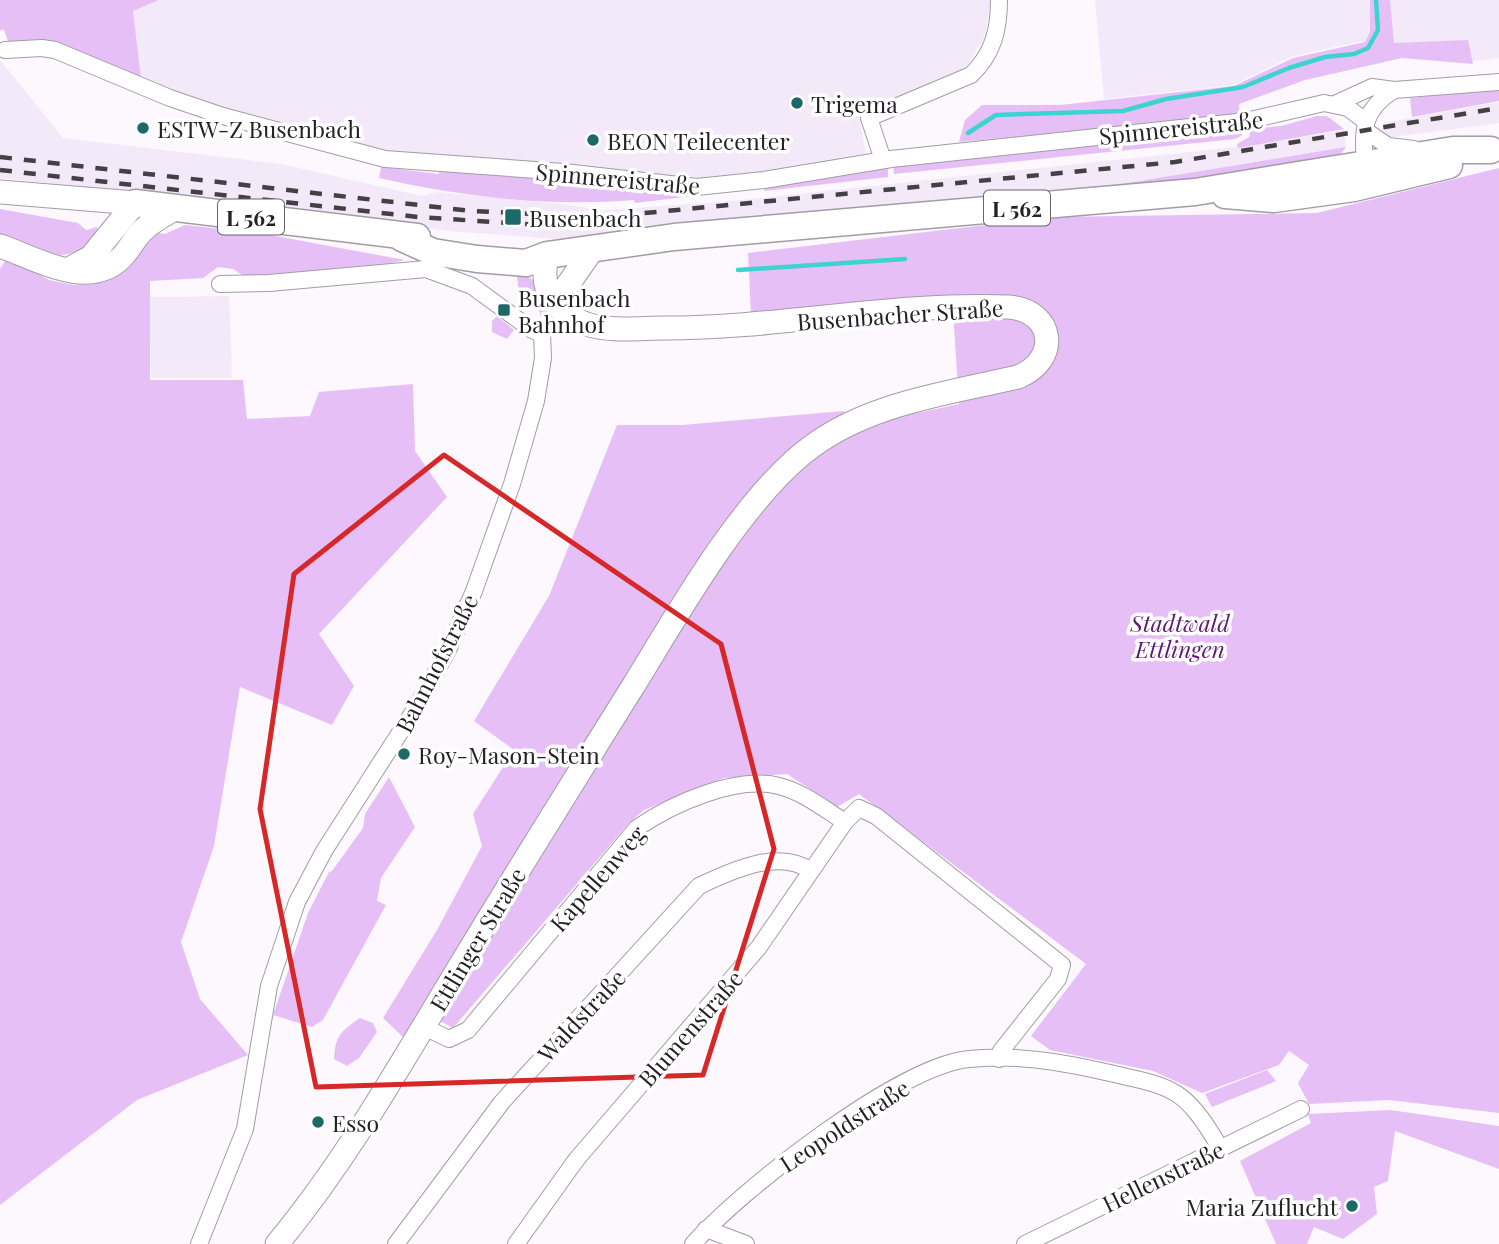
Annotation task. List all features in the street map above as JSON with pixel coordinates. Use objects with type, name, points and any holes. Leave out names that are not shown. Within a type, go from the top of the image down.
[{"type":"main road","name":"L 562","points":[[1365,174],[1429,153],[1495,149]]},
{"type":"main road","name":"L 562","points":[[135,203],[402,238],[433,251],[477,259],[526,262],[547,255],[722,232],[1439,169],[1495,149]]},
{"type":"main road","points":[[0,192],[135,203]]},
{"type":"main road","points":[[72,198],[101,220],[106,240]]},
{"type":"main road","points":[[135,203],[140,233]]},
{"type":"main road","points":[[69,269],[82,264],[106,240],[135,203]]},
{"type":"main road","points":[[0,246],[69,269],[89,273],[103,271],[119,260],[140,233],[178,207]]},
{"type":"main road","points":[[566,308],[567,286],[592,250]]},
{"type":"main road","points":[[547,255],[554,265],[566,308]]},
{"type":"main road","name":"Busenbacher Straße","points":[[566,308],[604,328],[712,328],[994,306],[1020,308],[1030,312],[1043,326],[1046,336],[1044,359],[1030,373],[866,415],[802,453],[771,483],[745,516],[669,628]]},
{"type":"main road","name":"Ettlinger Straße","points":[[277,1244],[359,1133],[669,628]]},
{"type":"street","points":[[884,160],[869,118],[971,75],[982,65],[995,44],[999,0]]},
{"type":"street","name":"Spinnereistraße","points":[[5,50],[55,50],[212,113],[385,159],[564,172],[697,187],[764,180],[884,160],[1255,120],[1313,105],[1335,104],[1371,87],[1394,90],[1499,82]]},
{"type":"street","points":[[1365,174],[1365,125],[1374,104],[1394,90]]},
{"type":"street","points":[[1335,104],[1355,111],[1365,125],[1388,146],[1429,153]]},
{"type":"street","points":[[220,284],[270,284],[426,269],[472,286],[532,330],[542,334],[566,308]]},
{"type":"street","name":"Bahnhofstraße","points":[[199,1244],[245,1129],[269,986],[297,902],[324,852],[417,706],[447,652],[474,591],[512,484],[536,401],[543,358],[542,334]]},
{"type":"street","name":"Kapellenweg","points":[[424,1027],[449,1039],[468,1030],[637,828],[661,811],[697,797],[758,783],[797,792],[845,822]]},
{"type":"street","name":"Blumenstraße","points":[[516,1244],[576,1160],[759,947],[845,822],[859,808],[876,816],[1062,965],[1058,979],[1001,1052],[999,1059]]},
{"type":"street","name":"Waldstraße","points":[[396,1244],[502,1102],[699,886],[722,875],[772,862],[787,860],[811,871]]},
{"type":"street","name":"Leopoldstraße","points":[[693,1244],[706,1229],[781,1165],[871,1102],[943,1065],[969,1059],[1049,1060],[1157,1082],[1177,1091],[1192,1103],[1220,1146]]},
{"type":"street","name":"Hellenstraße","points":[[1025,1244],[1220,1146],[1301,1109]]},
{"type":"street","points":[[706,1229],[746,1244]]},
{"type":"highlighted area","points":[[444,455],[721,644],[774,849],[703,1075],[316,1087],[260,809],[294,574]]},
{"type":"shaded area","points":[[159,0],[991,0],[985,36],[964,70],[859,114],[866,155],[698,184],[559,166],[386,153],[220,108],[141,79],[132,11]]},
{"type":"shaded area","points":[[1095,0],[1499,0],[1499,58],[1474,61],[1404,55],[1363,41],[1293,56],[1233,85],[1104,99]]},
{"type":"shaded area","points":[[0,60],[63,138],[281,164],[422,196],[436,192],[561,204],[589,208],[590,211],[722,202],[1246,146],[1344,130],[1346,147],[1115,185],[558,239],[447,231],[350,216],[0,178]]},
{"type":"shaded area","points":[[1499,102],[1499,123],[1386,138],[1383,123]]},
{"type":"shaded area","points":[[229,296],[232,378],[151,378],[149,297]]},
{"type":"green space","points":[[0,0],[159,0],[133,11],[141,79],[52,44],[8,41],[4,30],[0,30]]},
{"type":"green space","points":[[1370,0],[1390,0],[1394,43],[1468,40],[1473,64],[1402,58],[1305,80],[1239,104],[1240,117],[959,142],[965,120],[982,105],[1060,105],[1234,86],[1293,58],[1365,42],[1370,32]]},
{"type":"green space","points":[[1499,89],[1499,101],[1412,117],[1410,98]]},
{"type":"green space","points":[[1317,116],[1327,116],[1344,129],[1238,148],[1237,144],[1249,137],[1251,129],[1281,126]]},
{"type":"green space","points":[[1245,129],[1241,136],[1235,139],[894,174],[893,164]]},
{"type":"green space","points":[[1346,147],[1338,158],[1197,182],[1035,193],[1115,185]]},
{"type":"green space","points":[[888,164],[888,177],[764,191],[765,188]]},
{"type":"green space","points":[[381,167],[439,174],[440,167],[759,188],[635,203],[634,200],[538,201],[474,195],[379,178]]},
{"type":"green space","name":"Stadtwald Ettlingen","points":[[1499,168],[1499,1113],[1389,1100],[1309,1104],[1298,1083],[1309,1065],[1289,1051],[1279,1065],[1202,1093],[1153,1071],[1050,1050],[1031,1036],[1086,964],[859,794],[837,807],[787,774],[724,778],[644,810],[629,823],[453,1028],[420,1010],[403,1037],[383,1018],[437,930],[482,846],[473,814],[514,750],[474,721],[549,596],[617,425],[682,425],[844,411],[849,433],[880,421],[959,404],[952,296],[751,315],[748,253],[1053,217],[1317,213]]},
{"type":"green space","points":[[0,209],[78,223],[86,230],[97,227],[98,237],[72,253],[50,254],[0,235]]},
{"type":"green space","points":[[185,225],[259,233],[405,260],[373,267],[248,279],[233,269],[218,267],[203,278],[150,281],[150,380],[243,380],[247,419],[310,416],[319,392],[413,384],[415,451],[447,497],[319,634],[354,686],[332,725],[240,687],[214,846],[181,942],[200,999],[248,1055],[137,1100],[0,1205],[0,269],[8,256],[49,280],[74,285],[94,283],[152,232],[165,234]]},
{"type":"green space","points":[[516,270],[534,281],[542,292],[551,312],[547,322],[540,316],[540,312],[524,299],[520,300]]},
{"type":"green space","points":[[497,316],[514,330],[507,339],[492,332],[492,321]]},
{"type":"green space","points":[[389,777],[415,827],[381,878],[377,901],[386,905],[323,1020],[312,1027],[273,1015],[308,913],[329,872],[363,828],[365,814]]},
{"type":"green space","points":[[360,1018],[373,1023],[377,1032],[359,1058],[347,1066],[334,1059],[336,1045],[344,1031]]},
{"type":"green space","points":[[1267,1070],[1276,1081],[1212,1107],[1205,1094]]},
{"type":"green space","points":[[1391,1110],[1499,1126],[1499,1169],[1395,1131],[1388,1181],[1374,1187],[1377,1214],[1343,1239],[1314,1227],[1307,1244],[1276,1244],[1240,1161],[1311,1123],[1308,1114]]},
{"type":"waterway","points":[[968,133],[996,115],[1123,111],[1166,99],[1243,87],[1325,57],[1354,54],[1368,48],[1378,30],[1376,0]]},
{"type":"waterway","points":[[738,270],[905,259]]},
{"type":"railway","points":[[0,157],[471,211],[604,217],[1175,162],[1499,108]]},
{"type":"railway","points":[[0,170],[418,217],[554,226]]},
{"type":"place","name":"Trigema","points":[[797,103]]},
{"type":"place","name":"ESTW-Z Busenbach","points":[[143,128]]},
{"type":"place","name":"BEON Teilecenter","points":[[593,140]]},
{"type":"place","name":"Busenbach","points":[[513,217]]},
{"type":"place","name":"Busenbach Bahnhof","points":[[504,310]]},
{"type":"place","name":"Roy-Mason-Stein","points":[[404,754]]},
{"type":"place","name":"Esso","points":[[318,1122]]},
{"type":"place","name":"Maria Zuflucht","points":[[1352,1206]]}]
